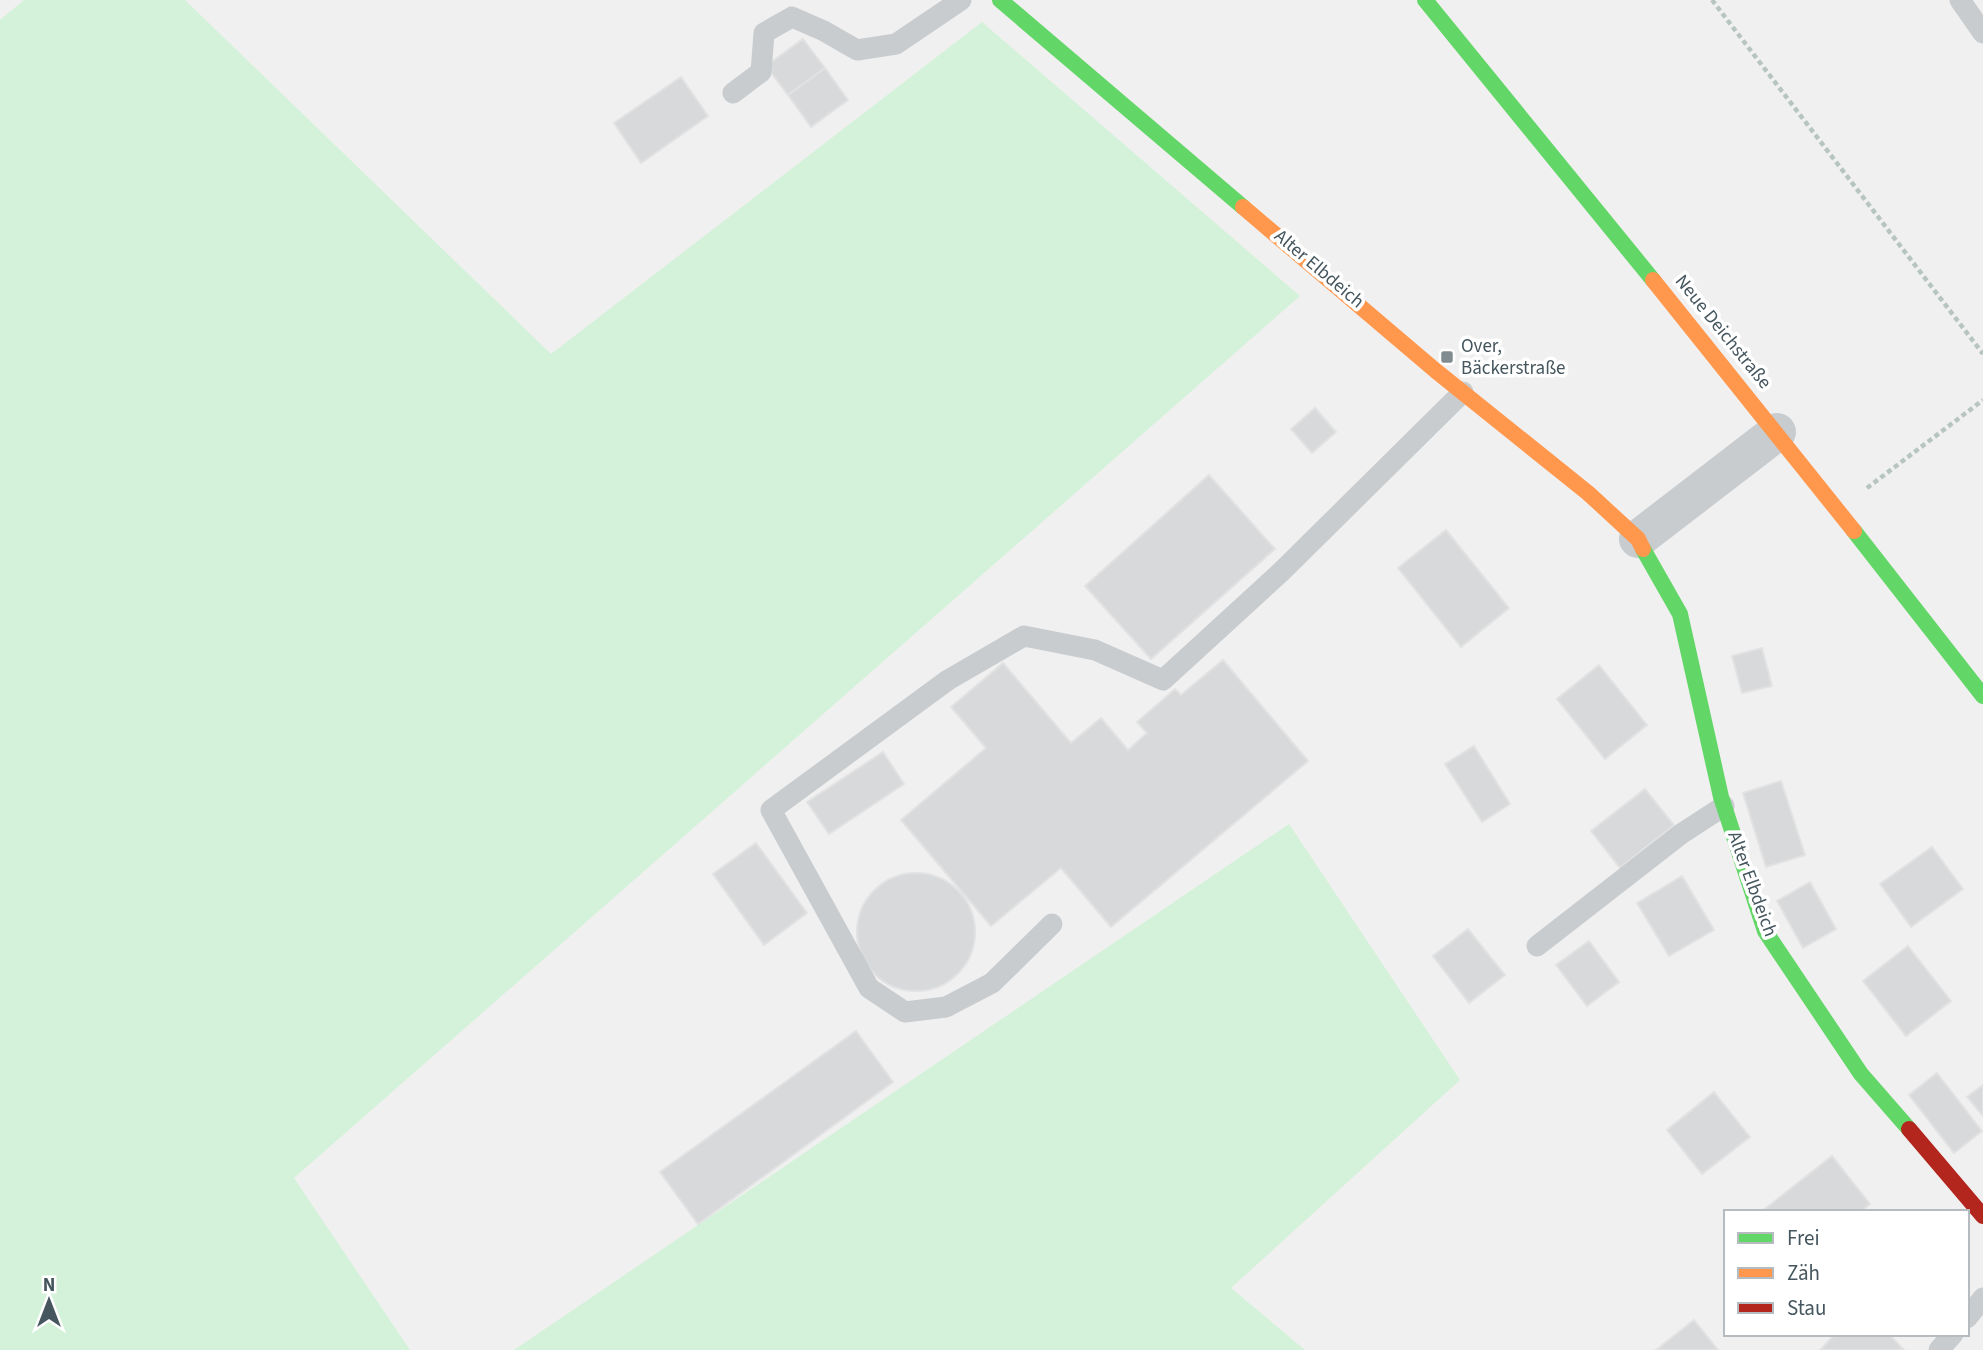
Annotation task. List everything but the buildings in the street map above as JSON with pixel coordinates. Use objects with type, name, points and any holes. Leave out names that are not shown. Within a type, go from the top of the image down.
[{"type":"street","name":"Alter Elbdeich","points":[[1000,0],[1463,392],[1588,493],[1638,539],[1680,614],[1724,806],[1765,931],[1861,1074],[1983,1216]]},
{"type":"street","name":"Neue Deichstraße","points":[[1425,0],[1777,432],[1983,696]]},
{"type":"street","points":[[1638,539],[1777,432]]},
{"type":"lane","points":[[733,93],[761,72],[764,33],[792,17],[857,50],[896,44],[961,0]]},
{"type":"lane","points":[[1960,0],[1983,33]]},
{"type":"lane","points":[[1052,924],[992,983],[946,1007],[905,1012],[869,988],[771,810],[948,680],[1024,636],[1095,650],[1163,680],[1281,572],[1463,392]]},
{"type":"lane","points":[[1537,946],[1681,834],[1724,806]]},
{"type":"lane","points":[[1969,1316],[1983,1298]]},
{"type":"lane","points":[[1939,1350],[1951,1336]]},
{"type":"path","points":[[1712,0],[1983,354]]},
{"type":"path","points":[[1864,490],[1983,400]]},
{"type":"green space","points":[[24,0],[185,0],[551,354],[982,22],[1300,296],[294,1178],[410,1350],[0,1350],[0,20]]},
{"type":"green space","points":[[1289,824],[1460,1080],[1231,1288],[1305,1350],[514,1350]]},
{"type":"traffic: fast","points":[[1000,0],[1243,207]]},
{"type":"traffic: fast","points":[[1425,0],[1653,280]]},
{"type":"traffic: fast","points":[[1854,531],[1983,696]]},
{"type":"traffic: fast","points":[[1643,549],[1680,614],[1721,797],[1765,931],[1861,1074],[1909,1129]]},
{"type":"traffic: slow","points":[[1243,207],[1436,371],[1588,493],[1638,539],[1643,549]]},
{"type":"traffic: slow","points":[[1653,280],[1854,531]]},
{"type":"traffic: jam","points":[[1909,1129],[1983,1216]]},
{"type":"place","name":"Over, Bäckerstraße","points":[[1447,357]]}]
